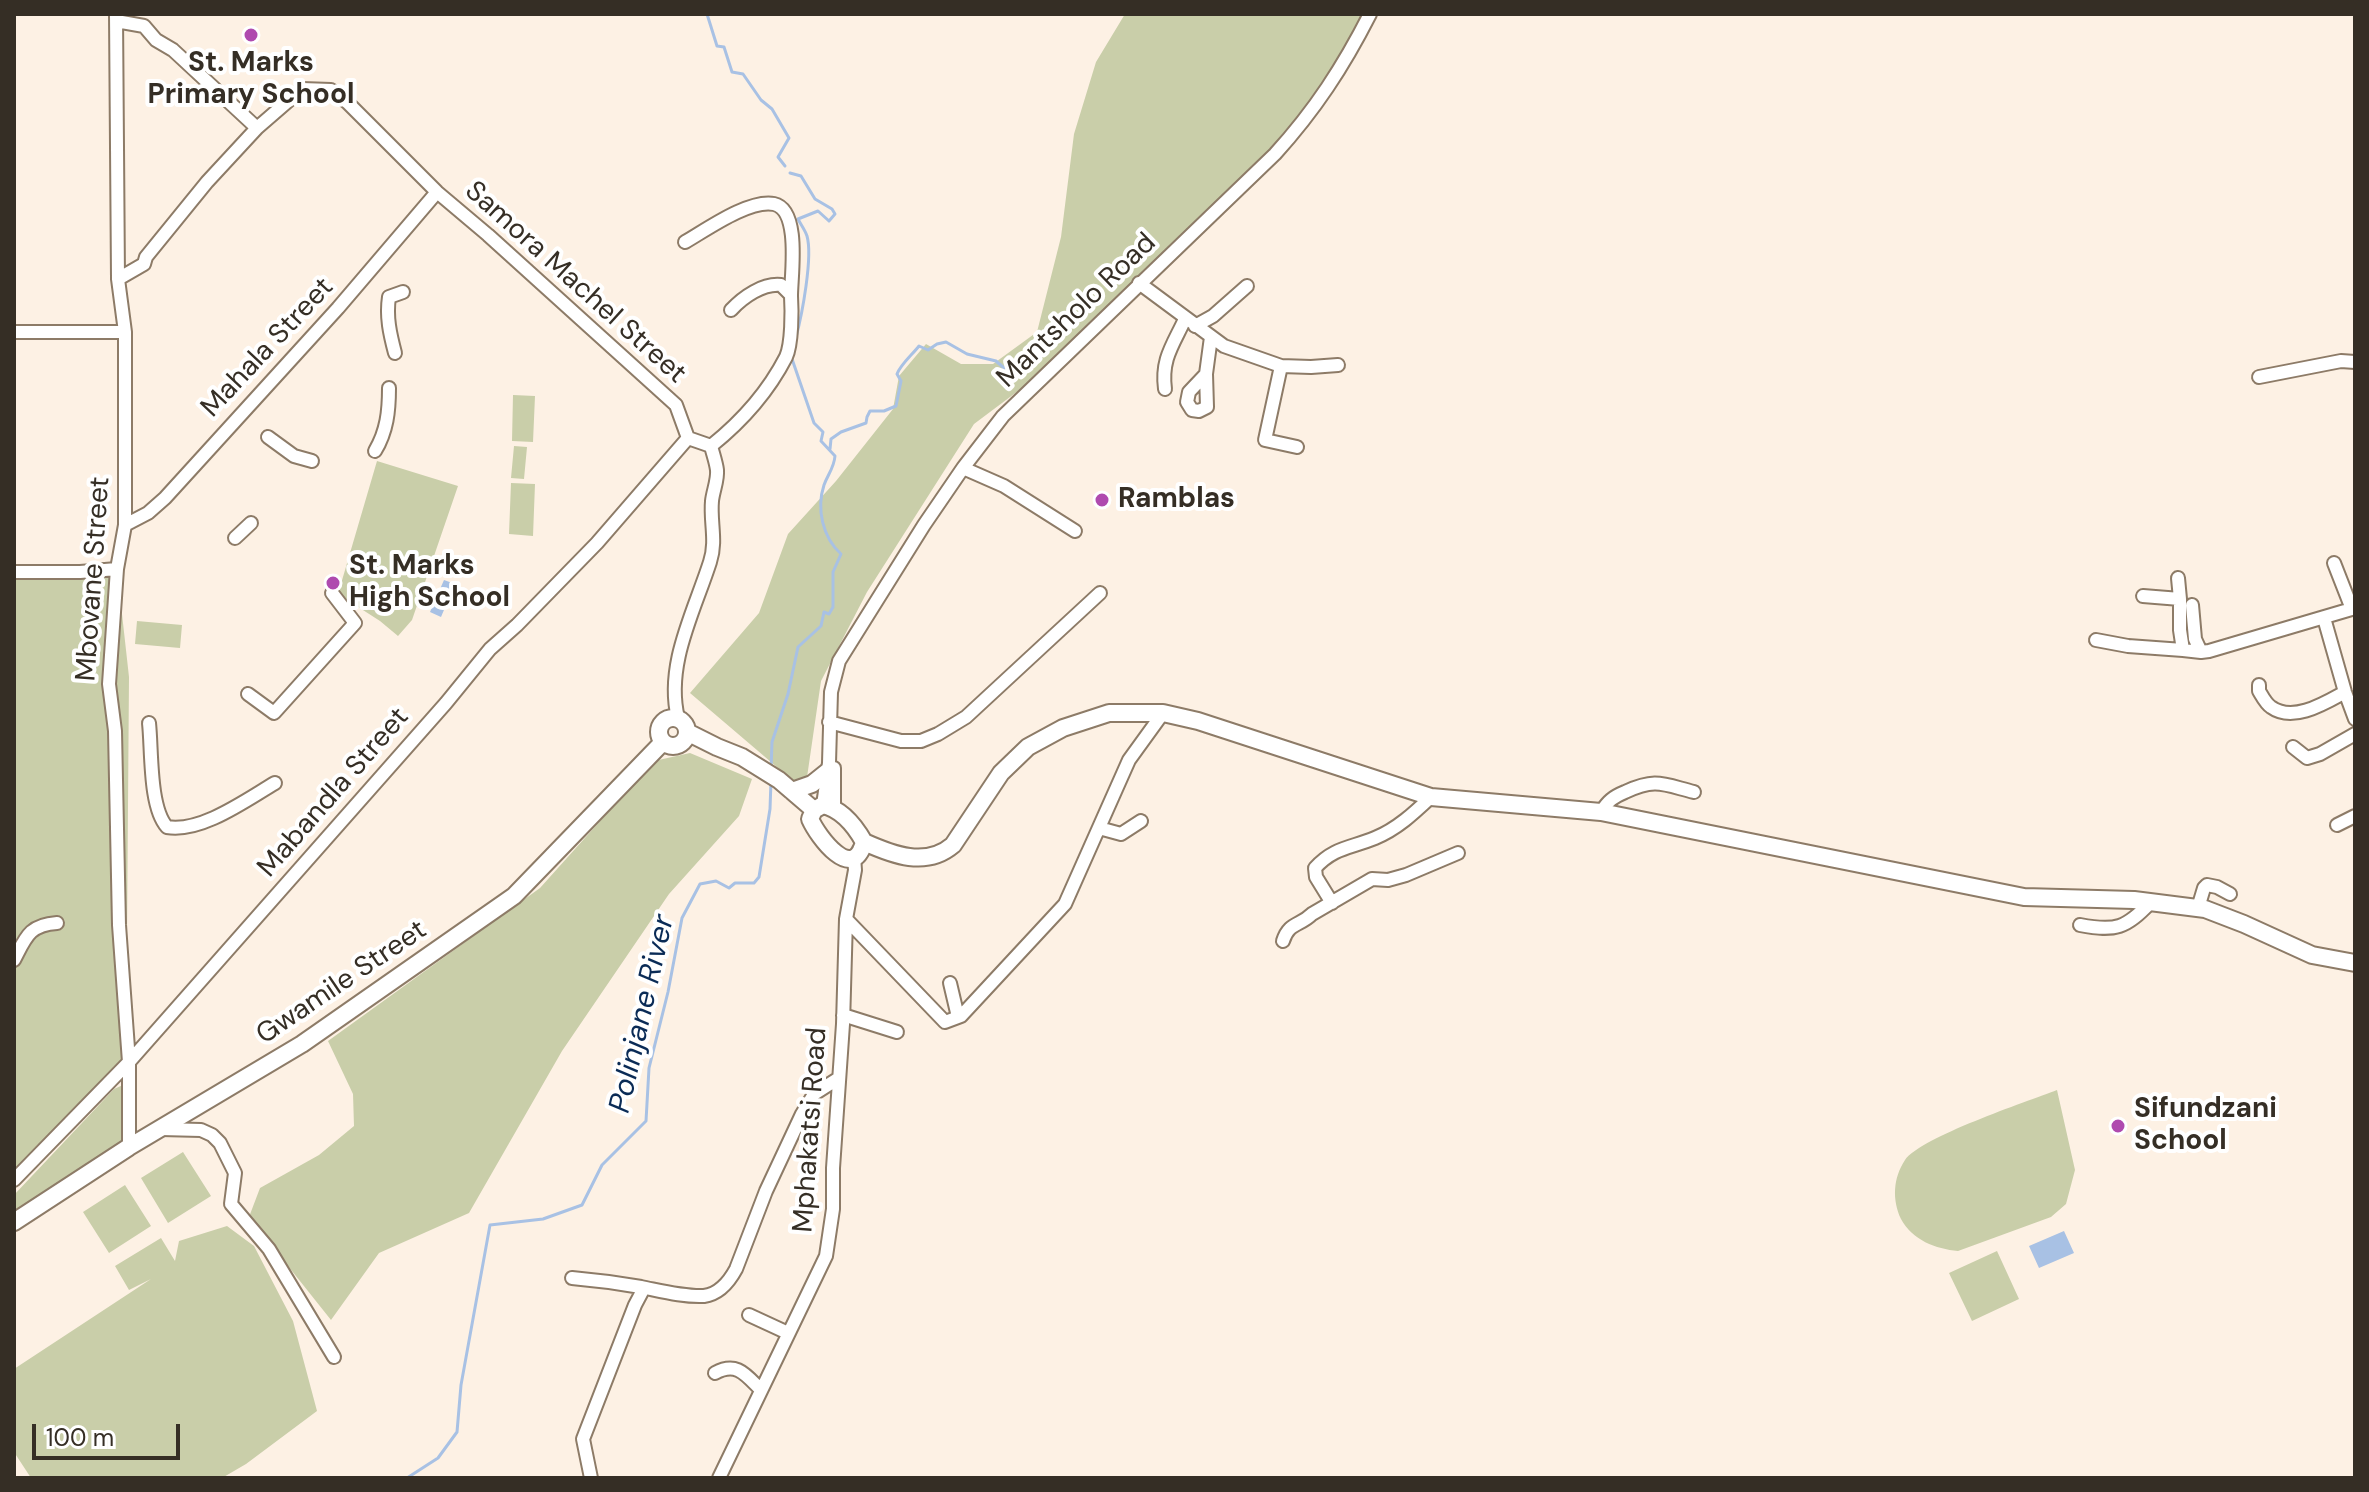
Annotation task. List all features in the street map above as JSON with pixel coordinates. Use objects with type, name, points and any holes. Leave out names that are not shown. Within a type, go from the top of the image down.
[{"type":"main road","points":[[683,725],[848,820],[864,842],[907,857],[932,857],[953,845],[1001,773],[1028,747],[1063,728],[1109,713],[1163,713],[1198,721],[1431,797],[1601,812],[2024,897],[2151,902],[2198,908],[2244,924],[2312,955],[2355,963]]},
{"type":"main road","name":"Gwamile Street","points":[[14,1222],[129,1147],[302,1044],[514,896],[663,742],[676,746],[684,741],[683,725]]},
{"type":"main road","points":[[780,781],[812,784],[827,772]]},
{"type":"main road","points":[[824,808],[810,819],[825,845],[846,858],[854,857],[864,842]]},
{"type":"street","name":"Mantsholo Road","points":[[824,808],[839,661],[963,468],[1003,416],[1295,132],[1335,77],[1370,14]]},
{"type":"street","points":[[116,17],[144,26],[257,128]]},
{"type":"street","name":"Mbovane Street","points":[[116,17],[118,279],[125,332],[125,525],[117,569],[109,684],[115,731],[119,925],[129,1062],[129,1147]]},
{"type":"street","name":"Samora Machel Street","points":[[118,279],[144,264],[146,257],[207,182],[257,128],[302,89],[331,90],[348,103],[437,192],[676,405],[688,438]]},
{"type":"street","name":"Mahala Street","points":[[125,525],[148,513],[165,498],[338,308],[437,192]]},
{"type":"street","points":[[685,242],[734,213],[772,204],[781,207],[788,219],[794,251],[787,354],[753,406],[734,428],[711,446]]},
{"type":"street","points":[[1139,283],[1224,346],[1281,366],[1338,365]]},
{"type":"street","points":[[731,310],[739,301],[773,284],[781,285],[791,295]]},
{"type":"street","points":[[1165,389],[1163,371],[1170,349],[1190,323],[1213,316],[1247,286]]},
{"type":"street","points":[[395,353],[388,324],[389,297],[403,292]]},
{"type":"street","points":[[14,332],[125,332]]},
{"type":"street","points":[[1206,374],[1211,337]]},
{"type":"street","points":[[2259,377],[2341,361],[2355,362]]},
{"type":"street","points":[[1281,366],[1265,440],[1297,447]]},
{"type":"street","points":[[375,451],[387,422],[389,388]]},
{"type":"street","points":[[268,437],[294,456],[312,461]]},
{"type":"street","points":[[688,438],[711,446]]},
{"type":"street","name":"Mabandla Street","points":[[14,1180],[129,1062],[446,703],[490,649],[597,543],[688,438]]},
{"type":"street","points":[[683,725],[673,698],[676,670],[700,586],[711,561],[715,536],[712,502],[717,472],[711,446]]},
{"type":"street","points":[[963,468],[1004,486],[1075,531]]},
{"type":"street","points":[[235,538],[251,523]]},
{"type":"street","points":[[2096,640],[2128,646],[2205,651],[2324,618],[2354,608],[2334,563]]},
{"type":"street","points":[[14,572],[117,569]]},
{"type":"street","points":[[2178,578],[2195,639],[2205,651]]},
{"type":"street","points":[[248,694],[274,713],[355,623],[332,593]]},
{"type":"street","points":[[833,723],[901,741],[921,741],[966,717],[1100,593]]},
{"type":"street","points":[[2143,596],[2186,602]]},
{"type":"street","points":[[2183,650],[2180,630],[2186,602]]},
{"type":"street","points":[[2324,618],[2355,719]]},
{"type":"street","points":[[1046,645],[1048,626]]},
{"type":"street","points":[[2259,685],[2259,691],[2271,707],[2286,713],[2314,709],[2345,692]]},
{"type":"street","points":[[846,919],[945,1022],[958,1017],[1065,904],[1129,760],[1163,713]]},
{"type":"street","points":[[149,723],[157,805],[167,827],[186,828],[213,818],[275,783]]},
{"type":"street","name":"Mantsholo Road","points":[[824,808],[833,723]]},
{"type":"street","points":[[2293,747],[2307,758],[2355,734]]},
{"type":"street","points":[[1601,812],[1608,799],[1646,782],[1694,792]]},
{"type":"street","points":[[1332,903],[1316,877],[1315,868],[1326,855],[1378,837],[1406,820],[1431,797]]},
{"type":"street","points":[[2337,825],[2355,816]]},
{"type":"street","points":[[1099,828],[1121,834],[1141,821]]},
{"type":"street","points":[[1283,941],[1285,932],[1293,924],[1306,920],[1372,879],[1388,880],[1406,875],[1458,853]]},
{"type":"street","name":"Mphakatsi Road","points":[[719,1478],[826,1256],[833,1209],[846,919],[855,870],[854,857]]},
{"type":"street","points":[[2198,908],[2207,885],[2230,894]]},
{"type":"street","points":[[2080,925],[2115,928],[2137,916],[2151,902]]},
{"type":"street","points":[[14,960],[31,930],[41,924],[57,923]]},
{"type":"street","points":[[950,983],[958,1017]]},
{"type":"street","points":[[843,1015],[897,1032]]},
{"type":"street","points":[[572,1278],[705,1296],[719,1291],[730,1282],[766,1191],[802,1114],[814,1094],[839,1078]]},
{"type":"street","points":[[161,1129],[201,1130],[220,1143],[235,1173],[231,1204],[269,1249],[334,1357]]},
{"type":"street","points":[[591,1478],[583,1439],[644,1288]]},
{"type":"street","points":[[749,1315],[788,1333]]},
{"type":"street","points":[[715,1373],[726,1367],[735,1368],[761,1390]]},
{"type":"green space","points":[[1125,14],[1370,14],[1315,107],[1066,355],[974,424],[867,592],[821,681],[805,791],[690,693],[759,613],[788,534],[836,481],[893,409],[899,376],[926,344],[961,364],[993,364],[1037,332],[1061,237],[1074,134],[1096,62]]},
{"type":"green space","points":[[513,395],[535,396],[533,442],[512,441]]},
{"type":"green space","points":[[514,446],[527,447],[524,479],[511,478]]},
{"type":"green space","points":[[377,461],[458,486],[412,620],[398,636],[338,594]]},
{"type":"green space","points":[[511,483],[535,484],[533,536],[509,534]]},
{"type":"green space","points":[[117,569],[129,677],[126,1063],[14,1180],[14,576]]},
{"type":"green space","points":[[137,621],[182,625],[180,648],[135,644]]},
{"type":"green space","points":[[690,753],[752,779],[739,816],[669,894],[562,1051],[469,1213],[379,1253],[331,1320],[249,1217],[260,1188],[319,1155],[354,1126],[353,1094],[328,1041],[540,888],[654,761]]},
{"type":"green space","points":[[123,1085],[123,1144],[14,1217],[14,1195],[114,1089]]},
{"type":"green space","points":[[2057,1090],[2075,1170],[2066,1204],[2051,1217],[1958,1251],[1933,1246],[1911,1233],[1901,1219],[1895,1197],[1898,1174],[1905,1160],[1931,1141],[1952,1131]]},
{"type":"green space","points":[[183,1152],[211,1196],[168,1223],[141,1178]]},
{"type":"green space","points":[[125,1185],[151,1226],[109,1253],[83,1212]]},
{"type":"green space","points":[[227,1226],[254,1246],[293,1321],[317,1411],[222,1478],[31,1478],[14,1452],[14,1369],[151,1279],[129,1290],[115,1266],[161,1238],[175,1261],[179,1241]]},
{"type":"green space","points":[[1997,1251],[2019,1299],[1972,1321],[1949,1273]]},
{"type":"water","points":[[444,580],[455,584],[441,617],[430,612]]},
{"type":"water","points":[[2064,1231],[2074,1253],[2039,1268],[2029,1246]]},
{"type":"waterway","name":"Polinjane River","points":[[707,14],[717,46],[724,47],[732,72],[743,74],[761,100],[772,109],[789,138],[778,157],[785,166]]},
{"type":"waterway","name":"Polinjane River","points":[[790,173],[801,176],[815,199],[835,214],[829,221],[818,211],[798,219],[807,236],[809,258],[796,337]]},
{"type":"waterway","points":[[830,449],[831,439],[866,423],[870,411],[884,411],[896,406],[901,381],[897,374],[919,346],[928,350],[946,342],[967,354],[996,361],[1011,374],[1031,366],[1030,359],[1032,363]]},
{"type":"waterway","name":"Polinjane River","points":[[771,770],[772,742],[788,694],[798,647],[821,626],[824,612],[829,614],[833,607],[833,572],[841,554],[830,540],[821,513],[824,485],[835,456],[821,441],[823,432],[814,423],[791,356]]},
{"type":"waterway","name":"Polinjane River","points":[[407,1478],[438,1458],[457,1432],[461,1385],[490,1225],[543,1219],[582,1205],[602,1165],[646,1121],[649,1068],[682,918],[700,884],[716,881],[729,888],[735,883],[754,883],[759,877],[770,809],[771,781]]},
{"type":"place","name":"St. Marks Primary School","points":[[251,35]]},
{"type":"place","name":"Ramblas","points":[[1102,500]]},
{"type":"place","name":"St. Marks High School","points":[[333,583]]},
{"type":"place","name":"Sifundzani School","points":[[2118,1126]]}]
